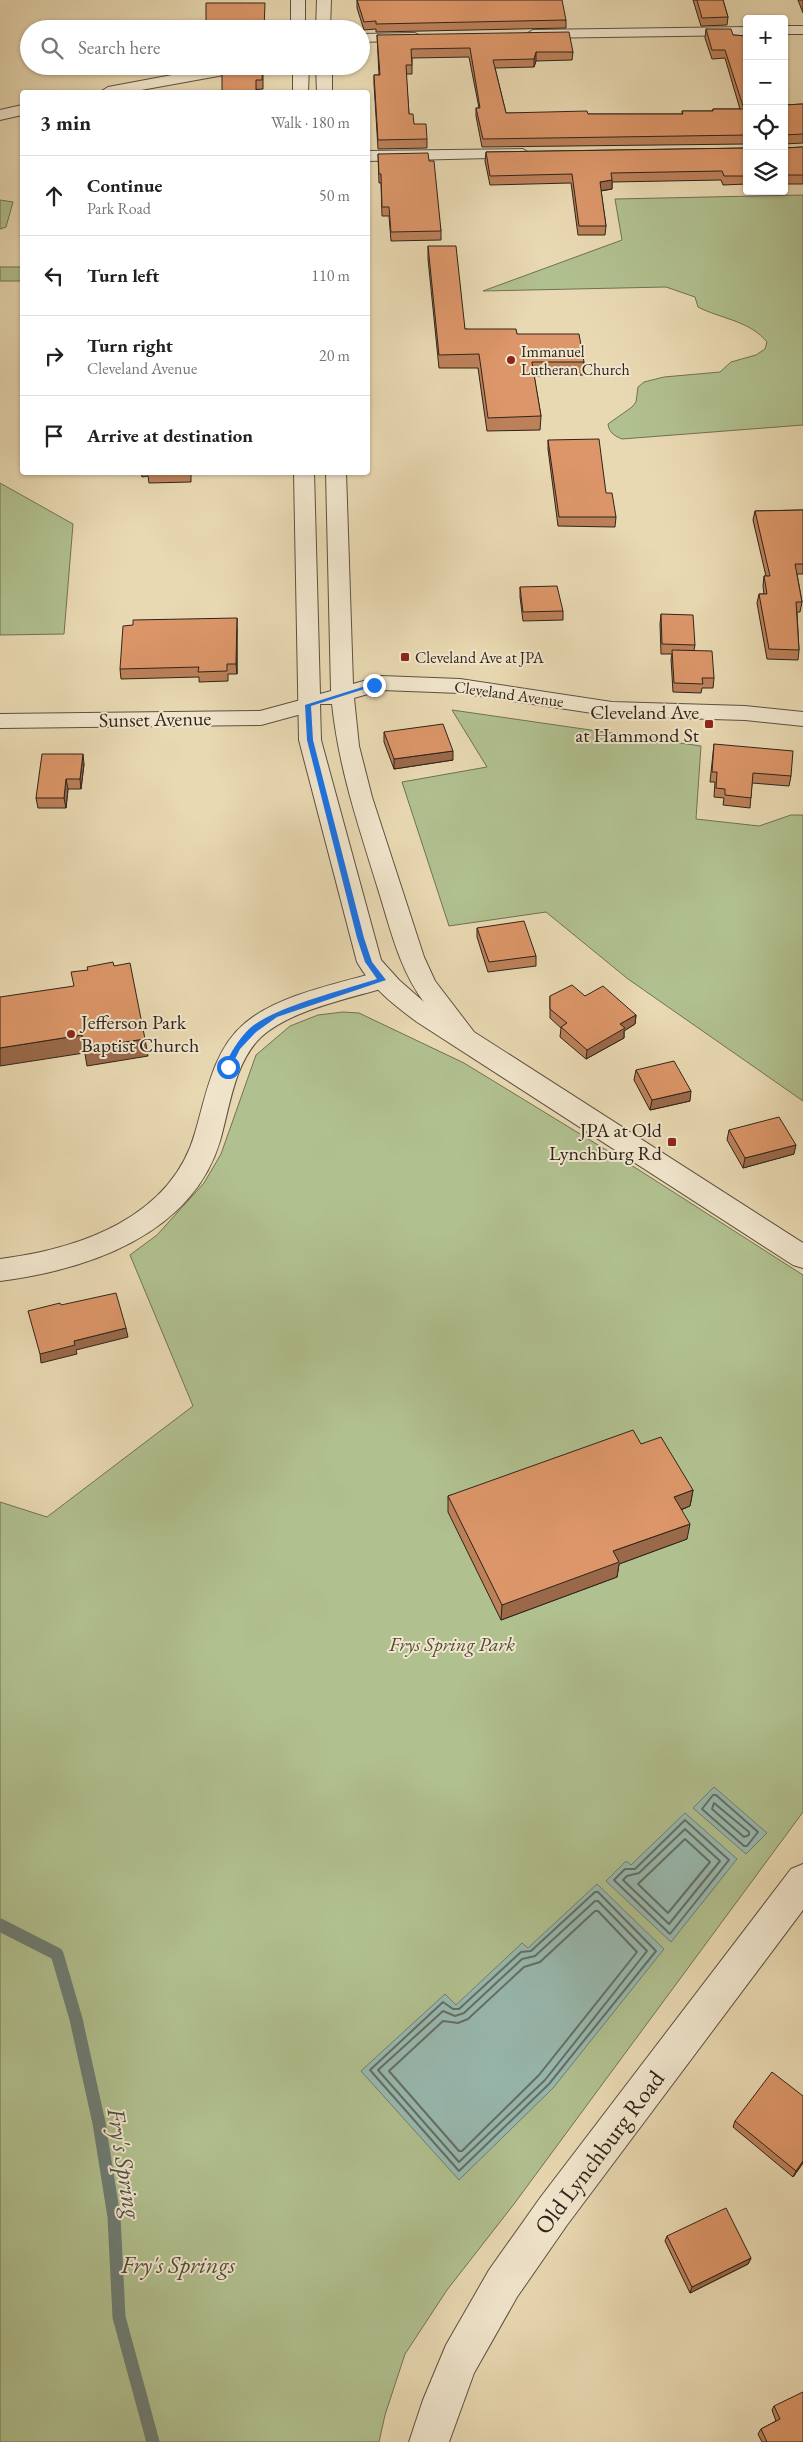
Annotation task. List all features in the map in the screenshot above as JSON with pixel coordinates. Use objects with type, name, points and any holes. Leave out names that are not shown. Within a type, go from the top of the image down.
[{"type":"street","points":[[298,0],[298,20]]},
{"type":"street","points":[[323,20],[324,0]]},
{"type":"street","points":[[788,30],[803,30]]},
{"type":"street","points":[[523,34],[743,31]]},
{"type":"street","points":[[370,38],[428,37]]},
{"type":"street","points":[[119,90],[198,75]]},
{"type":"street","points":[[301,75],[301,90]]},
{"type":"street","points":[[324,75],[325,90]]},
{"type":"street","points":[[0,115],[20,110]]},
{"type":"street","points":[[370,156],[537,154]]},
{"type":"street","points":[[304,475],[310,740],[361,938],[369,962],[382,980],[415,1010],[467,1040],[803,1257]]},
{"type":"street","points":[[336,475],[342,693],[348,746],[361,796],[412,957],[424,984],[467,1040]]},
{"type":"street","name":"Cleveland Avenue","points":[[308,705],[342,693],[381,683],[424,684],[480,688],[612,709],[745,713],[803,719]]},
{"type":"street","name":"Sunset Avenue","points":[[0,721],[261,718],[308,705]]},
{"type":"street","points":[[0,1270],[40,1266],[80,1256],[117,1239],[149,1219],[170,1200],[192,1174],[204,1151],[228,1067],[237,1047],[253,1030],[274,1016],[382,980]]},
{"type":"street","name":"Old Lynchburg Road","points":[[429,2442],[464,2349],[514,2264],[762,1940],[803,1881]]},
{"type":"green space","points":[[803,195],[803,425],[622,439],[611,432],[608,424],[632,407],[636,402],[638,387],[644,382],[664,377],[720,372],[731,362],[756,355],[765,349],[767,342],[761,335],[745,325],[698,307],[695,297],[666,287],[483,291],[622,240],[615,199]]},
{"type":"green space","points":[[0,200],[13,202],[6,227],[0,229]]},
{"type":"green space","points":[[0,267],[20,267],[20,281],[0,281]]},
{"type":"green space","points":[[0,483],[73,524],[64,634],[0,635]]},
{"type":"green space","points":[[452,710],[701,746],[696,819],[759,826],[791,815],[803,815],[803,1101],[628,979],[546,912],[449,926],[402,782],[487,767]]},
{"type":"green space","name":"Frys Spring Park","points":[[343,1012],[359,1013],[464,1063],[639,1170],[803,1275],[803,1812],[514,2204],[447,2290],[405,2354],[385,2415],[379,2442],[0,2442],[0,1502],[47,1517],[193,1406],[130,1255],[157,1235],[204,1183],[221,1154],[256,1055],[290,1026],[318,1015]]},
{"type":"water","points":[[714,1787],[767,1833],[746,1854],[693,1808]]},
{"type":"water","points":[[685,1813],[737,1859],[671,1942],[606,1881],[626,1861],[631,1865]]},
{"type":"water","points":[[597,1884],[664,1949],[553,2088],[459,2180],[361,2071],[445,1994],[456,2005],[522,1943],[528,1948]]},
{"type":"building","points":[[357,0],[562,0],[566,20],[376,24],[376,21],[363,20]]},
{"type":"building","points":[[697,0],[723,0],[728,17],[702,18]]},
{"type":"building","points":[[206,3],[265,3],[264,20],[206,20]]},
{"type":"building","points":[[706,29],[731,29],[733,35],[743,36],[743,106],[725,50],[712,50]]},
{"type":"building","points":[[569,32],[573,52],[536,52],[534,59],[493,60],[506,113],[587,111],[588,114],[683,114],[682,111],[713,111],[713,109],[743,109],[743,135],[483,139],[476,108],[480,108],[470,48],[411,49],[412,65],[406,65],[409,114],[413,114],[414,124],[426,124],[427,139],[378,140],[374,75],[380,75],[377,35]]},
{"type":"building","points":[[222,75],[262,75],[262,80],[256,80],[256,90],[222,90]]},
{"type":"building","points":[[803,104],[803,134],[788,135],[788,105]]},
{"type":"building","points":[[803,147],[803,175],[788,175],[788,148]]},
{"type":"building","points":[[743,148],[743,176],[724,176],[722,171],[611,173],[612,180],[600,182],[606,226],[579,226],[572,174],[490,176],[486,152]]},
{"type":"building","points":[[428,153],[429,161],[434,161],[441,231],[391,232],[389,207],[382,207],[378,154]]},
{"type":"building","points":[[428,246],[456,246],[465,329],[516,329],[517,334],[579,334],[584,362],[532,362],[541,416],[488,418],[479,354],[439,355]]},
{"type":"building","points":[[599,439],[606,493],[612,493],[616,517],[559,517],[548,440]]},
{"type":"building","points":[[803,510],[803,564],[795,564],[802,602],[796,602],[799,650],[769,649],[759,594],[767,594],[764,576],[770,576],[755,511]]},
{"type":"building","points":[[557,586],[563,611],[523,612],[520,587]]},
{"type":"building","points":[[661,614],[693,615],[695,645],[662,644]]},
{"type":"building","points":[[237,618],[236,664],[227,664],[227,671],[198,672],[199,667],[120,669],[123,626],[133,625],[133,620]]},
{"type":"building","points":[[672,650],[712,651],[714,678],[702,678],[703,684],[674,683]]},
{"type":"building","points":[[443,724],[453,751],[394,759],[384,732]]},
{"type":"building","points":[[714,744],[793,751],[791,776],[753,773],[751,798],[725,795],[725,789],[716,788],[717,772],[712,772]]},
{"type":"building","points":[[42,754],[83,754],[80,779],[66,779],[64,798],[36,798]]},
{"type":"building","points":[[524,921],[536,956],[489,962],[477,928]]},
{"type":"building","name":"Jefferson Park Baptist Church","points":[[113,962],[114,966],[130,963],[145,1039],[84,1048],[82,1035],[0,1048],[0,997],[74,986],[71,972],[88,970],[87,967]]},
{"type":"building","points":[[572,985],[585,996],[603,986],[636,1015],[620,1024],[625,1028],[587,1050],[561,1027],[567,1023],[550,1009],[550,996]]},
{"type":"building","points":[[674,1061],[691,1091],[652,1100],[636,1070]]},
{"type":"building","points":[[779,1117],[796,1145],[745,1158],[729,1130]]},
{"type":"building","points":[[116,1293],[126,1328],[74,1341],[75,1345],[40,1354],[28,1311]]},
{"type":"building","points":[[633,1430],[641,1444],[661,1437],[693,1490],[674,1497],[690,1524],[613,1551],[619,1562],[502,1605],[448,1496]]},
{"type":"building","points":[[772,2072],[803,2096],[803,2161],[796,2171],[735,2121]]},
{"type":"building","points":[[726,2208],[751,2258],[692,2287],[667,2236]]},
{"type":"building","points":[[803,2392],[803,2442],[767,2442],[761,2429],[780,2419],[774,2406]]},
{"type":"waterway","name":"Fry's Spring","points":[[0,1925],[57,1954],[76,2019],[99,2123],[114,2217],[119,2317],[153,2442]]},
{"type":"place","name":"Immanuel Lutheran Church","points":[[511,360]]},
{"type":"place","name":"Cleveland Ave at JPA","points":[[405,657]]},
{"type":"place","name":"Cleveland Ave at Hammond St","points":[[709,724]]},
{"type":"place","name":"Jefferson Park Baptist Church","points":[[71,1034]]},
{"type":"place","name":"JPA at Old Lynchburg Rd","points":[[672,1142]]},
{"type":"route","points":[[228,1067],[237,1047],[253,1030],[274,1016],[382,980],[369,962],[361,938],[310,740],[308,705],[342,693],[374,685]]},
{"type":"park label","name":"Fry's Springs","points":[[178,2264]]}]
